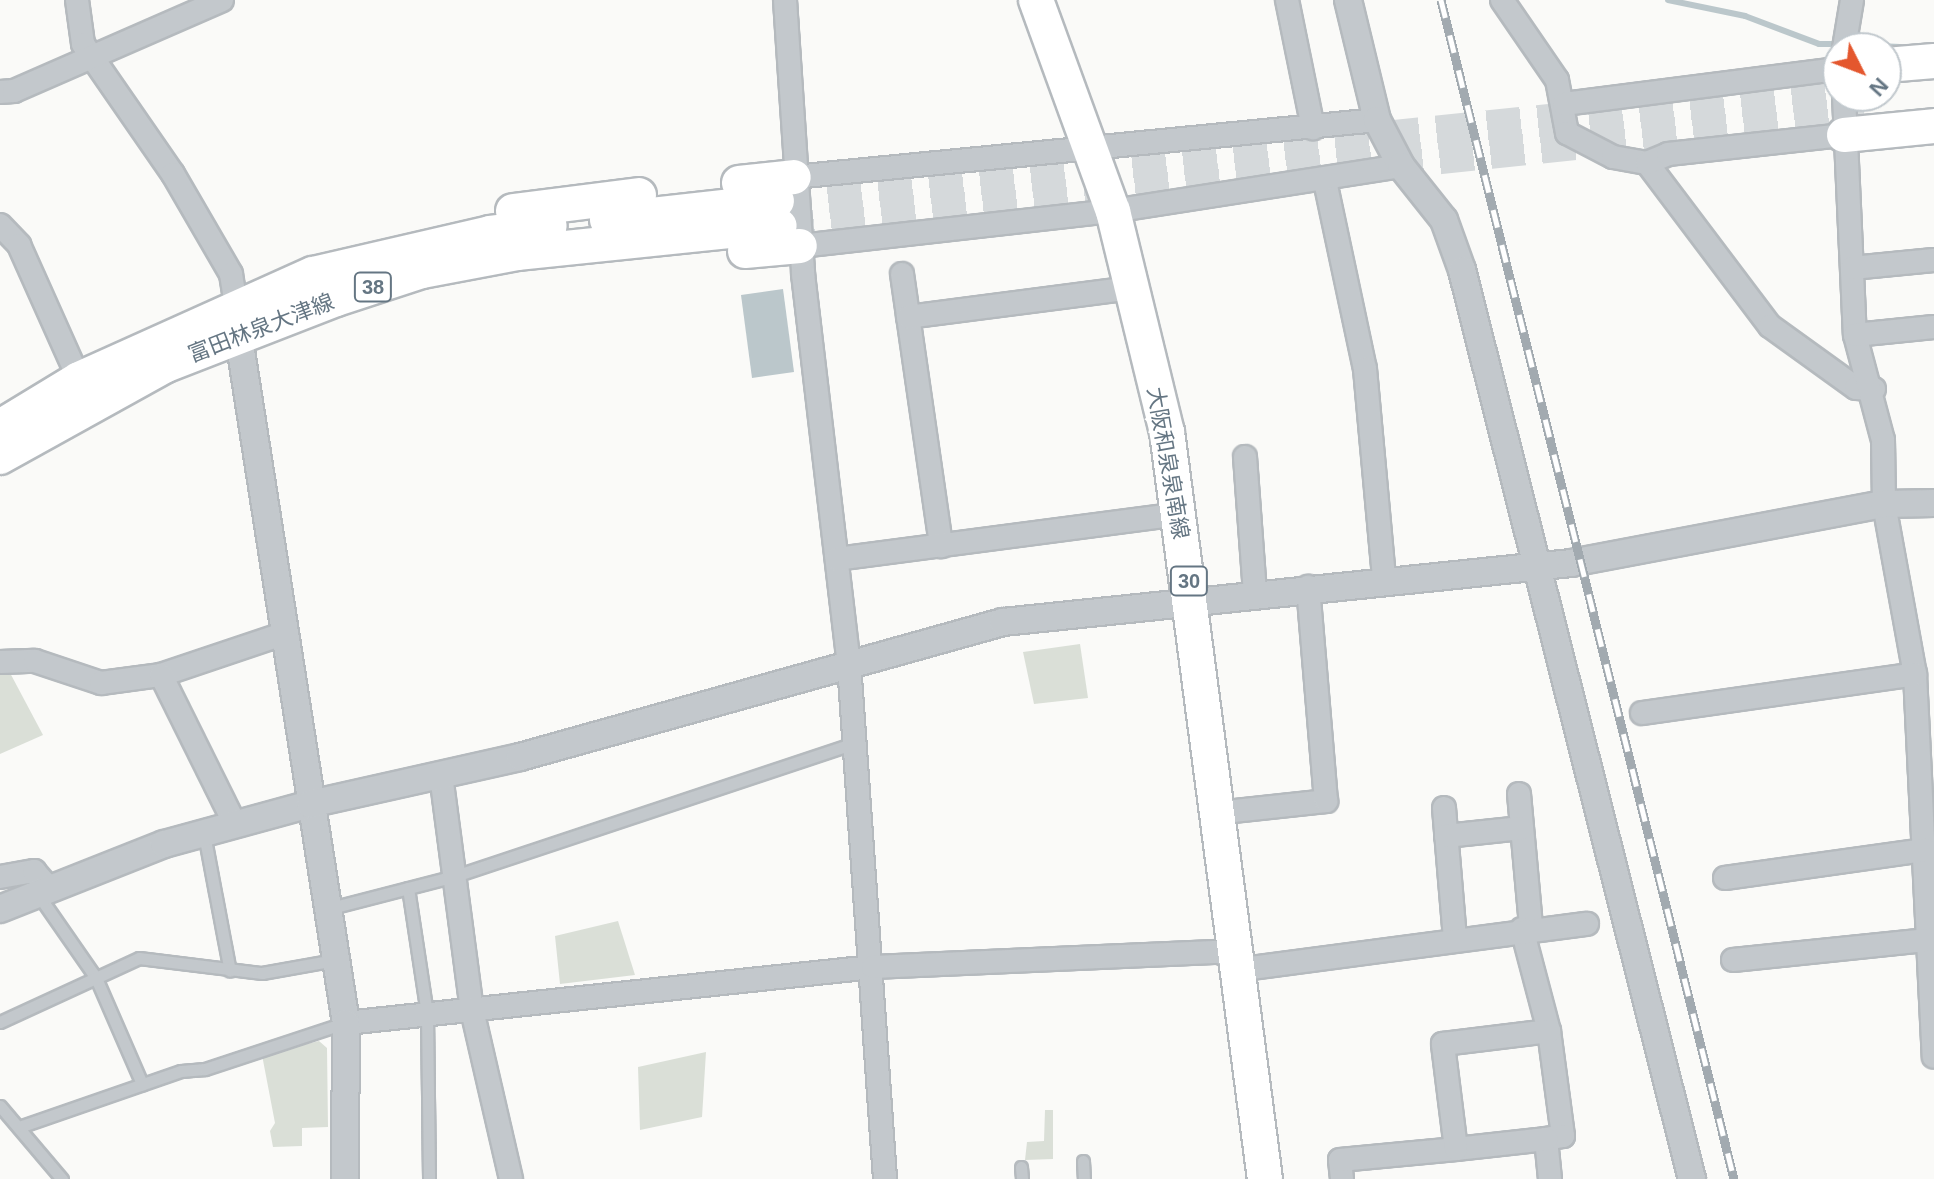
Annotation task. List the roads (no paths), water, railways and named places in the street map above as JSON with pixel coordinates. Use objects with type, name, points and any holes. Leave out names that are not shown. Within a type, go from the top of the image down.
[{"type":"main road","name":"大阪和泉泉南線","points":[[1036,0],[1113,211],[1167,432],[1192,599],[1216,813],[1265,1179]]},
{"type":"main road","points":[[1902,64],[1934,61]]},
{"type":"main road","points":[[1902,85],[1934,82]]},
{"type":"main road","points":[[1851,114],[1934,107]]},
{"type":"main road","points":[[1851,114],[1934,126]]},
{"type":"main road","name":"富田林泉大津線","points":[[0,427],[79,379],[324,286],[788,212]]},
{"type":"main road","points":[[324,286],[368,243],[452,220],[788,212]]},
{"type":"main road","name":"富田林泉大津線","points":[[0,457],[236,321]]},
{"type":"street","points":[[77,0],[83,44],[180,186],[231,274],[283,634],[346,1023],[345,1179]]},
{"type":"street","points":[[0,92],[222,0]]},
{"type":"street","points":[[785,0],[788,212],[849,664],[873,967],[885,1179]]},
{"type":"street","points":[[1287,0],[1313,128]]},
{"type":"street","points":[[1348,0],[1377,120],[1401,166],[1444,220],[1462,270],[1692,1179]]},
{"type":"street","points":[[1502,0],[1557,80],[1564,104],[1567,133],[1613,157],[1647,163],[1668,154],[1851,114],[1855,335],[1874,389],[1883,440],[1884,504],[1915,674],[1934,1050]]},
{"type":"street","points":[[1847,32],[1852,0]]},
{"type":"street","points":[[1564,104],[1822,71]]},
{"type":"street","points":[[788,212],[1092,150],[1377,120]]},
{"type":"street","points":[[1647,163],[1770,326],[1856,388],[1874,389]]},
{"type":"street","points":[[788,212],[1113,211],[1325,181],[1401,166]]},
{"type":"street","points":[[1325,181],[1365,369],[1384,579]]},
{"type":"street","points":[[0,225],[19,245],[79,379]]},
{"type":"street","points":[[1852,268],[1934,260]]},
{"type":"street","points":[[902,274],[941,546]]},
{"type":"street","points":[[908,317],[1132,288]]},
{"type":"street","points":[[1855,335],[1934,327]]},
{"type":"street","points":[[1245,457],[1255,592]]},
{"type":"street","points":[[0,909],[43,890],[235,824],[441,775],[1003,622],[1255,592],[1539,565],[1884,504],[1934,503]]},
{"type":"street","points":[[837,559],[1177,514]]},
{"type":"street","points":[[1216,813],[1326,801],[1308,587]]},
{"type":"street","points":[[0,662],[35,661],[101,683],[161,675],[283,634]]},
{"type":"street","points":[[1642,713],[1915,674]]},
{"type":"street","points":[[161,675],[235,824]]},
{"type":"street","points":[[441,775],[472,1010],[511,1179]]},
{"type":"street","points":[[1342,1179],[1340,1160],[1563,1136],[1549,1031],[1526,928],[1519,794]]},
{"type":"street","points":[[1444,808],[1455,939]]},
{"type":"street","points":[[1446,836],[1522,828]]},
{"type":"street","points":[[1725,878],[1925,850]]},
{"type":"street","points":[[0,877],[34,871],[43,890]]},
{"type":"street","points":[[346,1023],[873,967],[1220,952],[1251,968],[1526,928],[1587,924]]},
{"type":"street","points":[[1733,960],[1928,940]]},
{"type":"street","points":[[1456,1149],[1443,1044],[1549,1031]]},
{"type":"street","points":[[1546,1139],[1550,1179]]},
{"type":"lane","points":[[327,909],[455,876],[855,743]]},
{"type":"lane","points":[[204,833],[230,971]]},
{"type":"lane","points":[[408,888],[427,1014],[429,1179]]},
{"type":"lane","points":[[43,890],[96,978],[142,1084]]},
{"type":"lane","points":[[0,1022],[139,958],[262,973],[335,960]]},
{"type":"lane","points":[[22,1126],[181,1071],[205,1069],[346,1023]]},
{"type":"lane","points":[[0,1106],[22,1126],[62,1179]]},
{"type":"lane","points":[[1083,1161],[1084,1179]]},
{"type":"waterway","points":[[1668,0],[1745,16],[1822,44]]},
{"type":"tunnel","points":[[777,201],[1822,93]]},
{"type":"tunnel","points":[[780,226],[1864,113]]},
{"type":"railway","points":[[1441,0],[1734,1179]]}]
